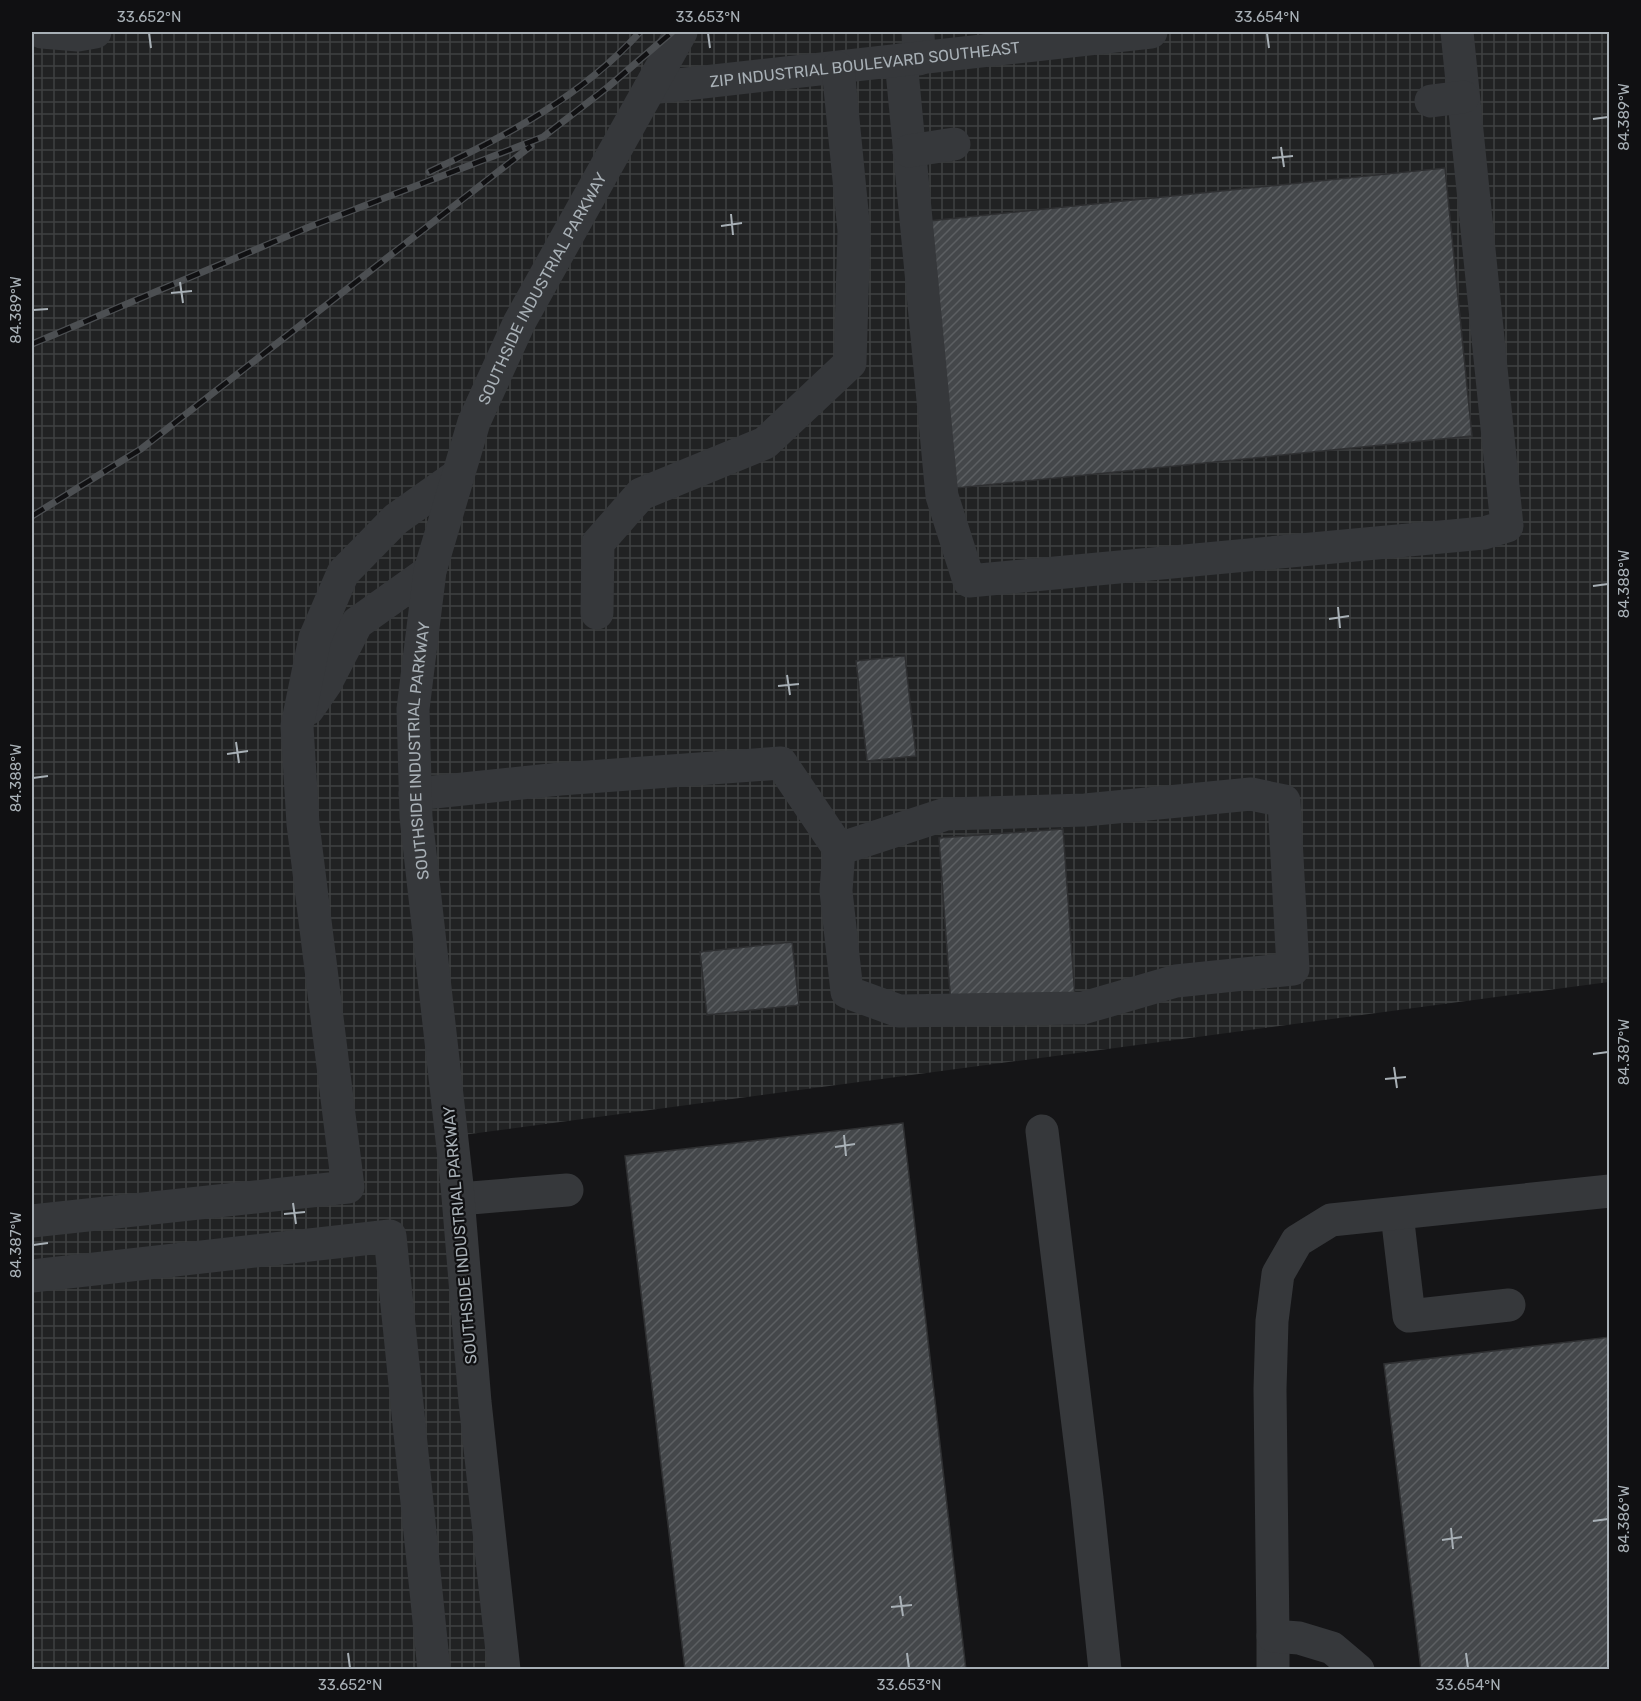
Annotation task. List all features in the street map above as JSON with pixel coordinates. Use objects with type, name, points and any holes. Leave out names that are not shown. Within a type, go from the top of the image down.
[{"type":"street","points":[[42,32],[78,35],[95,32]]},
{"type":"street","name":"SOUTHSIDE INDUSTRIAL PARKWAY","points":[[504,1670],[475,1402],[459,1198],[415,794],[413,709],[430,571],[474,422],[519,323],[681,32]]},
{"type":"street","name":"ZIP INDUSTRIAL BOULEVARD SOUTHEAST","points":[[650,88],[838,68],[912,50],[1151,32]]},
{"type":"street","points":[[912,50],[909,151],[942,496],[969,582],[1484,533],[1507,526],[1457,32]]},
{"type":"street","points":[[597,613],[598,543],[641,494],[765,442],[850,363],[855,231],[838,68]]},
{"type":"street","points":[[1431,101],[1463,97]]},
{"type":"street","points":[[909,151],[954,144]]},
{"type":"street","points":[[32,1221],[348,1187],[303,824],[297,726],[315,638],[343,573],[396,519],[459,474]]},
{"type":"street","points":[[297,726],[326,683],[357,623],[430,571]]},
{"type":"street","points":[[415,794],[560,778],[781,763],[839,849],[836,891],[847,992],[899,1011],[1083,1008],[1176,981],[1293,969],[1284,801],[1251,794],[1085,810],[946,814],[839,849]]},
{"type":"street","points":[[1042,1131],[1087,1498],[1105,1670]]},
{"type":"street","points":[[459,1198],[567,1190]]},
{"type":"street","points":[[1273,1670],[1270,1389],[1272,1321],[1278,1274],[1297,1241],[1331,1220],[1610,1191]]},
{"type":"street","points":[[1396,1214],[1409,1316],[1509,1305]]},
{"type":"street","points":[[32,1276],[390,1236],[435,1670]]},
{"type":"street","points":[[1273,1636],[1299,1638],[1332,1648],[1358,1670]]},
{"type":"shaded area","points":[[32,32],[1609,32],[1609,982],[455,1136],[520,1669],[32,1670]]},
{"type":"building","points":[[1445,168],[1472,436],[956,488],[929,221]]},
{"type":"building","points":[[905,656],[916,756],[867,761],[856,661]]},
{"type":"building","points":[[1063,829],[1075,998],[951,1006],[939,838]]},
{"type":"building","points":[[792,942],[799,1005],[707,1015],[700,952]]},
{"type":"building","points":[[903,1123],[966,1670],[685,1670],[625,1156]]},
{"type":"building","points":[[1610,1337],[1610,1670],[1421,1670],[1384,1364]]},
{"type":"railway","points":[[429,172],[487,144],[542,113],[594,76],[640,32]]},
{"type":"railway","points":[[32,344],[309,227],[543,137],[608,87],[672,32]]},
{"type":"railway","points":[[32,516],[141,449],[531,146]]}]
